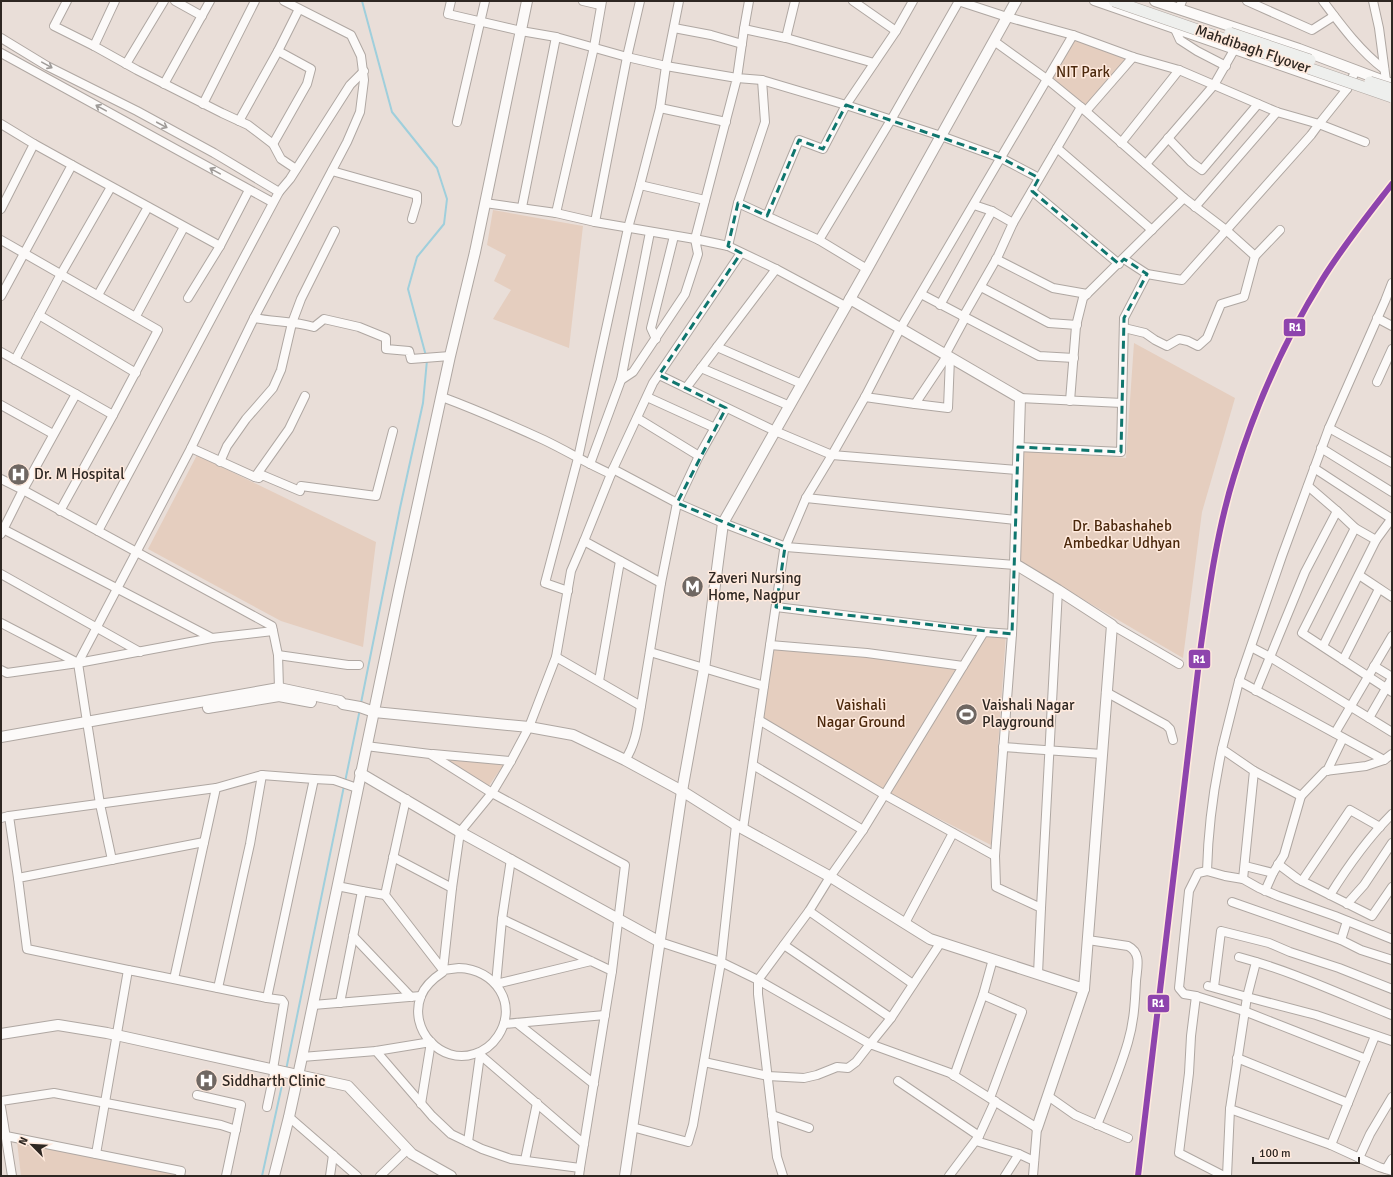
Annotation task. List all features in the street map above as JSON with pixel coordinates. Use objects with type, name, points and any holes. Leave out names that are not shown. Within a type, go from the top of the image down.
[{"type":"main road","name":"Mahdibagh Flyover","points":[[1114,1],[1392,97]]},
{"type":"main road","name":"Mahdibagh Flyover","points":[[1137,1],[1390,85]]},
{"type":"street","points":[[67,1],[54,26],[203,104],[248,125],[273,144],[281,159],[296,169]]},
{"type":"street","points":[[94,46],[115,1]]},
{"type":"street","points":[[126,64],[164,1]]},
{"type":"street","points":[[175,1],[202,16]]},
{"type":"street","points":[[164,84],[210,1]]},
{"type":"street","points":[[203,104],[255,1]]},
{"type":"street","points":[[112,860],[100,804],[78,663],[191,448],[254,318],[347,142],[360,112],[364,72],[361,56],[351,35],[284,1]]},
{"type":"street","points":[[451,1],[448,14],[521,31],[556,37],[627,57],[666,66],[737,78],[762,80],[846,105],[941,136],[1001,158],[1039,178]]},
{"type":"street","points":[[457,122],[485,1]]},
{"type":"street","points":[[274,1176],[302,1057],[360,773],[450,356],[485,203],[527,1]]},
{"type":"street","points":[[556,213],[594,47],[601,3],[583,1]]},
{"type":"street","points":[[595,222],[627,57],[640,1]]},
{"type":"street","points":[[568,591],[546,583],[578,458],[628,228],[660,108],[666,66],[679,1]]},
{"type":"street","points":[[621,380],[633,372],[685,294],[698,254],[695,240],[737,78],[749,1]]},
{"type":"street","points":[[786,38],[795,1]]},
{"type":"street","points":[[853,1],[896,31]]},
{"type":"street","points":[[767,216],[798,140],[823,149],[846,105],[896,31],[912,1]]},
{"type":"street","points":[[819,240],[891,120],[958,1],[1007,17],[1073,35],[1133,57],[1179,70],[1277,112],[1319,124],[1365,142]]},
{"type":"street","points":[[625,1176],[682,791],[704,669],[723,522],[790,406],[1016,1]]},
{"type":"street","points":[[1094,1],[1347,89]]},
{"type":"street","points":[[1155,1],[1180,5],[1356,70],[1390,85]]},
{"type":"street","points":[[1247,1],[1259,8],[1312,30],[1334,16]]},
{"type":"street","points":[[1323,1],[1340,24],[1384,69]]},
{"type":"street","points":[[1373,1],[1379,28],[1384,69],[1390,85]]},
{"type":"street","points":[[239,121],[278,51],[299,9]]},
{"type":"street","points":[[674,28],[711,35],[742,44]]},
{"type":"street","points":[[744,29],[786,38],[874,63]]},
{"type":"street","points":[[1175,29],[1180,40],[1197,51],[1226,66]]},
{"type":"street","points":[[632,1127],[688,1142],[693,1125],[721,962],[739,827],[753,764],[784,550],[806,498],[865,397],[900,329],[1048,80],[1073,35]]},
{"type":"street","points":[[522,208],[556,37]]},
{"type":"street","points":[[1,38],[48,66],[137,111],[214,153],[278,192]]},
{"type":"street","points":[[994,40],[1084,109],[1184,198],[1226,230],[1256,256]]},
{"type":"street","points":[[1146,164],[1214,85],[1234,50]]},
{"type":"street","points":[[273,144],[307,84],[311,69],[278,51]]},
{"type":"street","points":[[1,53],[272,202]]},
{"type":"street","points":[[24,66],[30,55]]},
{"type":"street","points":[[915,404],[947,357],[964,318],[996,259],[1013,223],[1057,148],[1084,109],[1133,57]]},
{"type":"street","points":[[1121,143],[1179,70]]},
{"type":"street","points":[[1032,191],[1121,261],[1147,274],[1182,280],[1311,135],[1347,89],[1356,70]]},
{"type":"street","points":[[98,531],[272,202],[296,169],[350,85],[364,72]]},
{"type":"street","points":[[728,246],[738,203],[765,122],[762,80]]},
{"type":"street","points":[[1168,138],[1202,170],[1258,104]]},
{"type":"street","points":[[660,108],[726,122]]},
{"type":"street","points":[[1196,206],[1277,112]]},
{"type":"street","points":[[1,124],[111,187],[220,246]]},
{"type":"street","points":[[1,209],[34,144]]},
{"type":"street","points":[[1057,148],[1152,230]]},
{"type":"street","points":[[1,296],[72,165]]},
{"type":"street","points":[[332,171],[417,195],[417,202],[412,219]]},
{"type":"street","points":[[640,185],[705,200]]},
{"type":"street","points":[[15,360],[38,315],[111,187]]},
{"type":"street","points":[[188,298],[220,246],[249,190]]},
{"type":"street","points":[[1070,401],[1076,325],[1083,298],[1184,198]]},
{"type":"street","points":[[485,203],[556,213],[595,222],[728,246],[776,270],[847,302],[900,329],[1020,398],[1122,403]]},
{"type":"street","points":[[738,203],[819,240],[867,269]]},
{"type":"street","points":[[974,205],[992,211],[1013,223]]},
{"type":"street","points":[[98,295],[148,207]]},
{"type":"street","points":[[940,305],[992,211]]},
{"type":"street","points":[[136,316],[184,227]]},
{"type":"street","points":[[1124,328],[1145,333],[1168,346],[1179,339],[1188,341],[1198,346],[1207,338],[1220,304],[1244,297],[1256,256],[1280,230]]},
{"type":"street","points":[[220,462],[227,446],[246,419],[273,388],[281,370],[292,323],[301,299],[335,231]]},
{"type":"street","points":[[590,464],[621,380],[650,232]]},
{"type":"street","points":[[656,339],[651,328],[674,236]]},
{"type":"street","points":[[1,240],[136,316],[158,330],[60,511]]},
{"type":"street","points":[[443,970],[463,968],[479,971],[489,977],[496,984],[504,1001],[506,1016],[504,1024],[493,1043],[479,1054],[454,1056],[439,1050],[424,1035],[420,1026],[418,1015],[418,1005],[426,987],[433,979],[443,972],[443,970],[452,888],[460,832],[492,792],[529,727],[556,657],[571,571],[612,471],[647,397],[659,375],[741,253]]},
{"type":"street","points":[[996,259],[1053,288],[1087,294]]},
{"type":"street","points":[[686,388],[776,270]]},
{"type":"street","points":[[1018,447],[1121,452],[1124,318],[1147,274]]},
{"type":"street","points":[[1207,871],[1207,855],[1214,797],[1222,749],[1239,681],[1321,448],[1377,318],[1389,303],[1392,283]]},
{"type":"street","points":[[981,286],[1049,322],[1076,325]]},
{"type":"street","points":[[921,294],[964,318],[1039,356],[1074,358]]},
{"type":"street","points":[[38,315],[136,373]]},
{"type":"street","points":[[254,318],[268,321],[304,324],[314,327],[324,320],[358,327],[386,338],[386,349],[408,351],[411,359],[450,356]]},
{"type":"street","points":[[1377,318],[1392,326]]},
{"type":"street","points":[[717,347],[802,384]]},
{"type":"street","points":[[1377,382],[1392,349]]},
{"type":"street","points":[[1,352],[113,415]]},
{"type":"street","points":[[865,397],[948,408],[947,357]]},
{"type":"street","points":[[701,368],[790,406]]},
{"type":"street","points":[[659,375],[775,431],[832,455],[1017,470]]},
{"type":"street","points":[[76,394],[53,434],[2,532],[212,638]]},
{"type":"street","points":[[255,477],[289,429],[305,396]]},
{"type":"street","points":[[442,397],[480,411],[545,440],[590,464],[612,471],[677,502],[786,547],[1015,565],[1058,590],[1112,625],[1179,664]]},
{"type":"street","points":[[647,397],[715,428]]},
{"type":"street","points":[[1020,398],[1012,634],[995,856],[996,887],[1041,908]]},
{"type":"street","points":[[1,405],[53,434]]},
{"type":"street","points":[[625,760],[630,752],[637,729],[661,583],[677,502],[699,456],[726,408]]},
{"type":"street","points":[[637,418],[699,456]]},
{"type":"street","points":[[1329,428],[1392,463]]},
{"type":"street","points":[[191,448],[255,477],[259,478],[262,475],[300,492],[301,486],[376,496],[393,431]]},
{"type":"street","points":[[1321,448],[1392,492]]},
{"type":"street","points":[[1314,468],[1392,519],[1376,540],[1323,646]]},
{"type":"street","points":[[1,479],[272,626],[278,655],[279,692]]},
{"type":"street","points":[[1308,486],[1355,528],[1376,540]]},
{"type":"street","points":[[806,498],[1016,520]]},
{"type":"street","points":[[1256,691],[1305,572],[1337,511]]},
{"type":"street","points":[[1355,528],[1302,633],[1389,690]]},
{"type":"street","points":[[584,541],[661,583]]},
{"type":"street","points":[[599,681],[620,561]]},
{"type":"street","points":[[1,574],[97,626],[140,652]]},
{"type":"street","points":[[1358,575],[1392,597]]},
{"type":"street","points":[[1343,660],[1379,589]]},
{"type":"street","points":[[1038,974],[1058,590]]},
{"type":"street","points":[[776,607],[1012,634]]},
{"type":"street","points":[[1,623],[78,663]]},
{"type":"street","points":[[1033,1176],[1037,1128],[1084,989],[1112,625]]},
{"type":"street","points":[[3,673],[78,663],[212,638],[273,631]]},
{"type":"street","points":[[783,1176],[777,1157],[758,994],[758,980],[809,911],[830,877],[863,830],[984,632]]},
{"type":"street","points":[[1335,734],[1392,636]]},
{"type":"street","points":[[770,645],[867,652],[963,666]]},
{"type":"street","points":[[1251,647],[1270,656],[1392,732]]},
{"type":"street","points":[[650,652],[764,686]]},
{"type":"street","points":[[278,655],[348,665],[359,665]]},
{"type":"street","points":[[556,657],[641,706]]},
{"type":"street","points":[[1369,718],[1389,690],[1392,678],[1374,666]]},
{"type":"street","points":[[1239,681],[1384,760]]},
{"type":"street","points":[[1,742],[87,725],[279,692],[340,701],[343,704],[360,707],[374,712],[529,727],[573,735],[625,760],[682,791],[739,827],[830,877],[930,939],[1084,989]]},
{"type":"street","points":[[1106,692],[1166,725],[1170,729],[1172,740]]},
{"type":"street","points":[[759,720],[885,795],[995,856]]},
{"type":"street","points":[[1,737],[87,725]]},
{"type":"street","points":[[1327,771],[1343,738]]},
{"type":"street","points":[[366,746],[430,754],[511,761]]},
{"type":"street","points":[[1003,747],[1050,749],[1102,754]]},
{"type":"street","points":[[1222,749],[1254,771],[1301,796]]},
{"type":"street","points":[[376,1051],[421,1104],[451,1134],[482,1149],[511,1159],[525,1160],[579,1172],[612,971],[625,865],[492,792],[430,754]]},
{"type":"street","points":[[1265,891],[1273,873],[1284,855],[1301,796],[1325,771],[1366,766],[1384,760],[1392,754]]},
{"type":"street","points":[[753,764],[863,830]]},
{"type":"street","points":[[1243,879],[1254,771]]},
{"type":"street","points":[[360,773],[460,832],[660,942],[721,962],[758,980],[870,1044],[954,1076],[1037,1128]]},
{"type":"street","points":[[267,1107],[284,1003],[282,1000],[27,949],[18,878],[5,817],[216,788],[262,775],[334,780],[357,788]]},
{"type":"street","points":[[218,988],[250,844],[262,775]]},
{"type":"street","points":[[267,998],[314,779]]},
{"type":"street","points":[[174,979],[216,788]]},
{"type":"street","points":[[385,895],[406,799]]},
{"type":"street","points":[[1302,881],[1350,810],[1380,827]]},
{"type":"street","points":[[1330,895],[1352,862],[1392,814]]},
{"type":"street","points":[[905,923],[953,833]]},
{"type":"street","points":[[18,878],[204,842]]},
{"type":"street","points":[[1347,904],[1364,885],[1392,843]]},
{"type":"street","points":[[393,858],[452,888]]},
{"type":"street","points":[[496,984],[502,919],[511,859]]},
{"type":"street","points":[[1278,864],[1302,881],[1372,916],[1392,887]]},
{"type":"street","points":[[1245,866],[1273,873]]},
{"type":"street","points":[[1366,1059],[1244,1011],[1196,996],[1184,994],[1179,988],[1189,891],[1198,873],[1207,871],[1243,879],[1265,891],[1392,939]]},
{"type":"street","points":[[337,886],[385,895],[443,970]]},
{"type":"street","points":[[340,1003],[362,891]]},
{"type":"street","points":[[1232,902],[1341,940],[1362,950],[1392,960]]},
{"type":"street","points":[[809,911],[913,984]]},
{"type":"street","points":[[502,919],[612,971]]},
{"type":"street","points":[[1341,940],[1347,921]]},
{"type":"street","points":[[1392,989],[1339,968],[1290,952],[1269,942],[1221,931],[1211,986],[1316,1015],[1392,1042]]},
{"type":"street","points":[[353,936],[411,997]]},
{"type":"street","points":[[1088,940],[1128,946],[1134,949],[1138,963],[1135,1003],[1128,1042],[1097,1125]]},
{"type":"street","points":[[704,1062],[768,1076],[804,1078],[837,1067],[848,1068],[856,1062],[891,1018],[941,942]]},
{"type":"street","points":[[784,945],[891,1018]]},
{"type":"street","points":[[1239,957],[1331,989],[1392,1015]]},
{"type":"street","points":[[954,1076],[983,995],[993,959]]},
{"type":"street","points":[[496,984],[591,961]]},
{"type":"street","points":[[1196,996],[1191,1036],[1189,1073],[1179,1153],[1225,1176],[1230,1108],[1237,1058],[1244,1011],[1256,962]]},
{"type":"street","points":[[96,1154],[118,1036],[128,970]]},
{"type":"street","points":[[949,1176],[977,1139],[1022,1012],[983,995]]},
{"type":"street","points":[[313,1005],[421,996]]},
{"type":"street","points":[[504,1024],[605,1015]]},
{"type":"street","points":[[517,1023],[594,1084]]},
{"type":"street","points":[[1,1034],[58,1025],[118,1036],[348,1086],[412,1154],[451,1176]]},
{"type":"street","points":[[1331,1144],[1375,1036]]},
{"type":"street","points":[[302,1057],[376,1051],[431,1042]]},
{"type":"street","points":[[421,1104],[431,1042]]},
{"type":"street","points":[[479,1054],[584,1144]]},
{"type":"street","points":[[468,1142],[479,1054]]},
{"type":"street","points":[[1237,1058],[1348,1103]]},
{"type":"street","points":[[898,1081],[977,1139],[1034,1161]]},
{"type":"street","points":[[1,1101],[54,1093],[221,1125],[236,1130]]},
{"type":"street","points":[[197,1095],[242,1105],[226,1176]]},
{"type":"street","points":[[1048,1096],[1075,1115],[1128,1138]]},
{"type":"street","points":[[1359,1158],[1370,1134],[1392,1097]]},
{"type":"street","points":[[525,1160],[537,1103]]},
{"type":"street","points":[[1,1107],[12,1176]]},
{"type":"street","points":[[1230,1108],[1331,1144],[1359,1158],[1389,1170],[1392,1159]]},
{"type":"street","points":[[772,1115],[809,1128]]},
{"type":"street","points":[[289,1117],[357,1176]]},
{"type":"street","points":[[6,1136],[181,1171],[180,1176]]},
{"type":"street","points":[[380,1176],[408,1149]]},
{"type":"street","points":[[1006,1176],[1019,1154]]},
{"type":"street","points":[[330,1176],[333,1155]]},
{"type":"highlighted area","points":[[846,105],[1001,158],[1039,178],[1032,191],[1119,264],[1124,259],[1147,274],[1124,318],[1121,452],[1018,447],[1012,634],[776,607],[785,547],[677,503],[726,408],[659,375],[741,253],[728,246],[738,203],[767,216],[799,140],[823,149]]},
{"type":"green space","name":"NIT Park","points":[[1073,35],[1133,57],[1086,111],[1048,80]]},
{"type":"green space","points":[[493,210],[583,226],[569,348],[493,319],[511,290],[494,281],[506,255],[487,245]]},
{"type":"green space","name":"Dr. Babashaheb Ambedkar Udhyan","points":[[1134,343],[1235,398],[1202,512],[1183,658],[1016,560],[1021,449],[1126,458]]},
{"type":"green space","points":[[197,455],[376,542],[363,647],[281,621],[148,549]]},
{"type":"green space","name":"Vaishali Nagar Playground","points":[[1006,634],[991,845],[890,794],[977,635]]},
{"type":"green space","name":"Vaishali Nagar Ground","points":[[771,646],[957,667],[882,790],[760,720]]},
{"type":"green space","points":[[443,759],[504,764],[488,787]]},
{"type":"green space","points":[[17,1142],[179,1175],[21,1176]]},
{"type":"waterway","points":[[362,1],[392,112],[437,168],[447,199],[444,224],[417,257],[408,289],[426,356]]},
{"type":"waterway","points":[[361,703],[400,508],[423,403],[427,360]]},
{"type":"waterway","points":[[345,782],[360,709]]},
{"type":"waterway","points":[[286,1070],[344,786]]},
{"type":"waterway","points":[[262,1176],[284,1076]]},
{"type":"transit line","name":"R1","points":[[1138,1176],[1201,645],[1214,560],[1228,497],[1251,425],[1272,375],[1295,327],[1338,255],[1392,184]]},
{"type":"place","name":"Dr. M Hospital","points":[[19,474]]},
{"type":"place","name":"Zaveri Nursing Home, Nagpur","points":[[693,587]]},
{"type":"place","name":"Vaishali Nagar Playground","points":[[967,714]]},
{"type":"place","name":"Siddharth Clinic","points":[[207,1081]]}]
